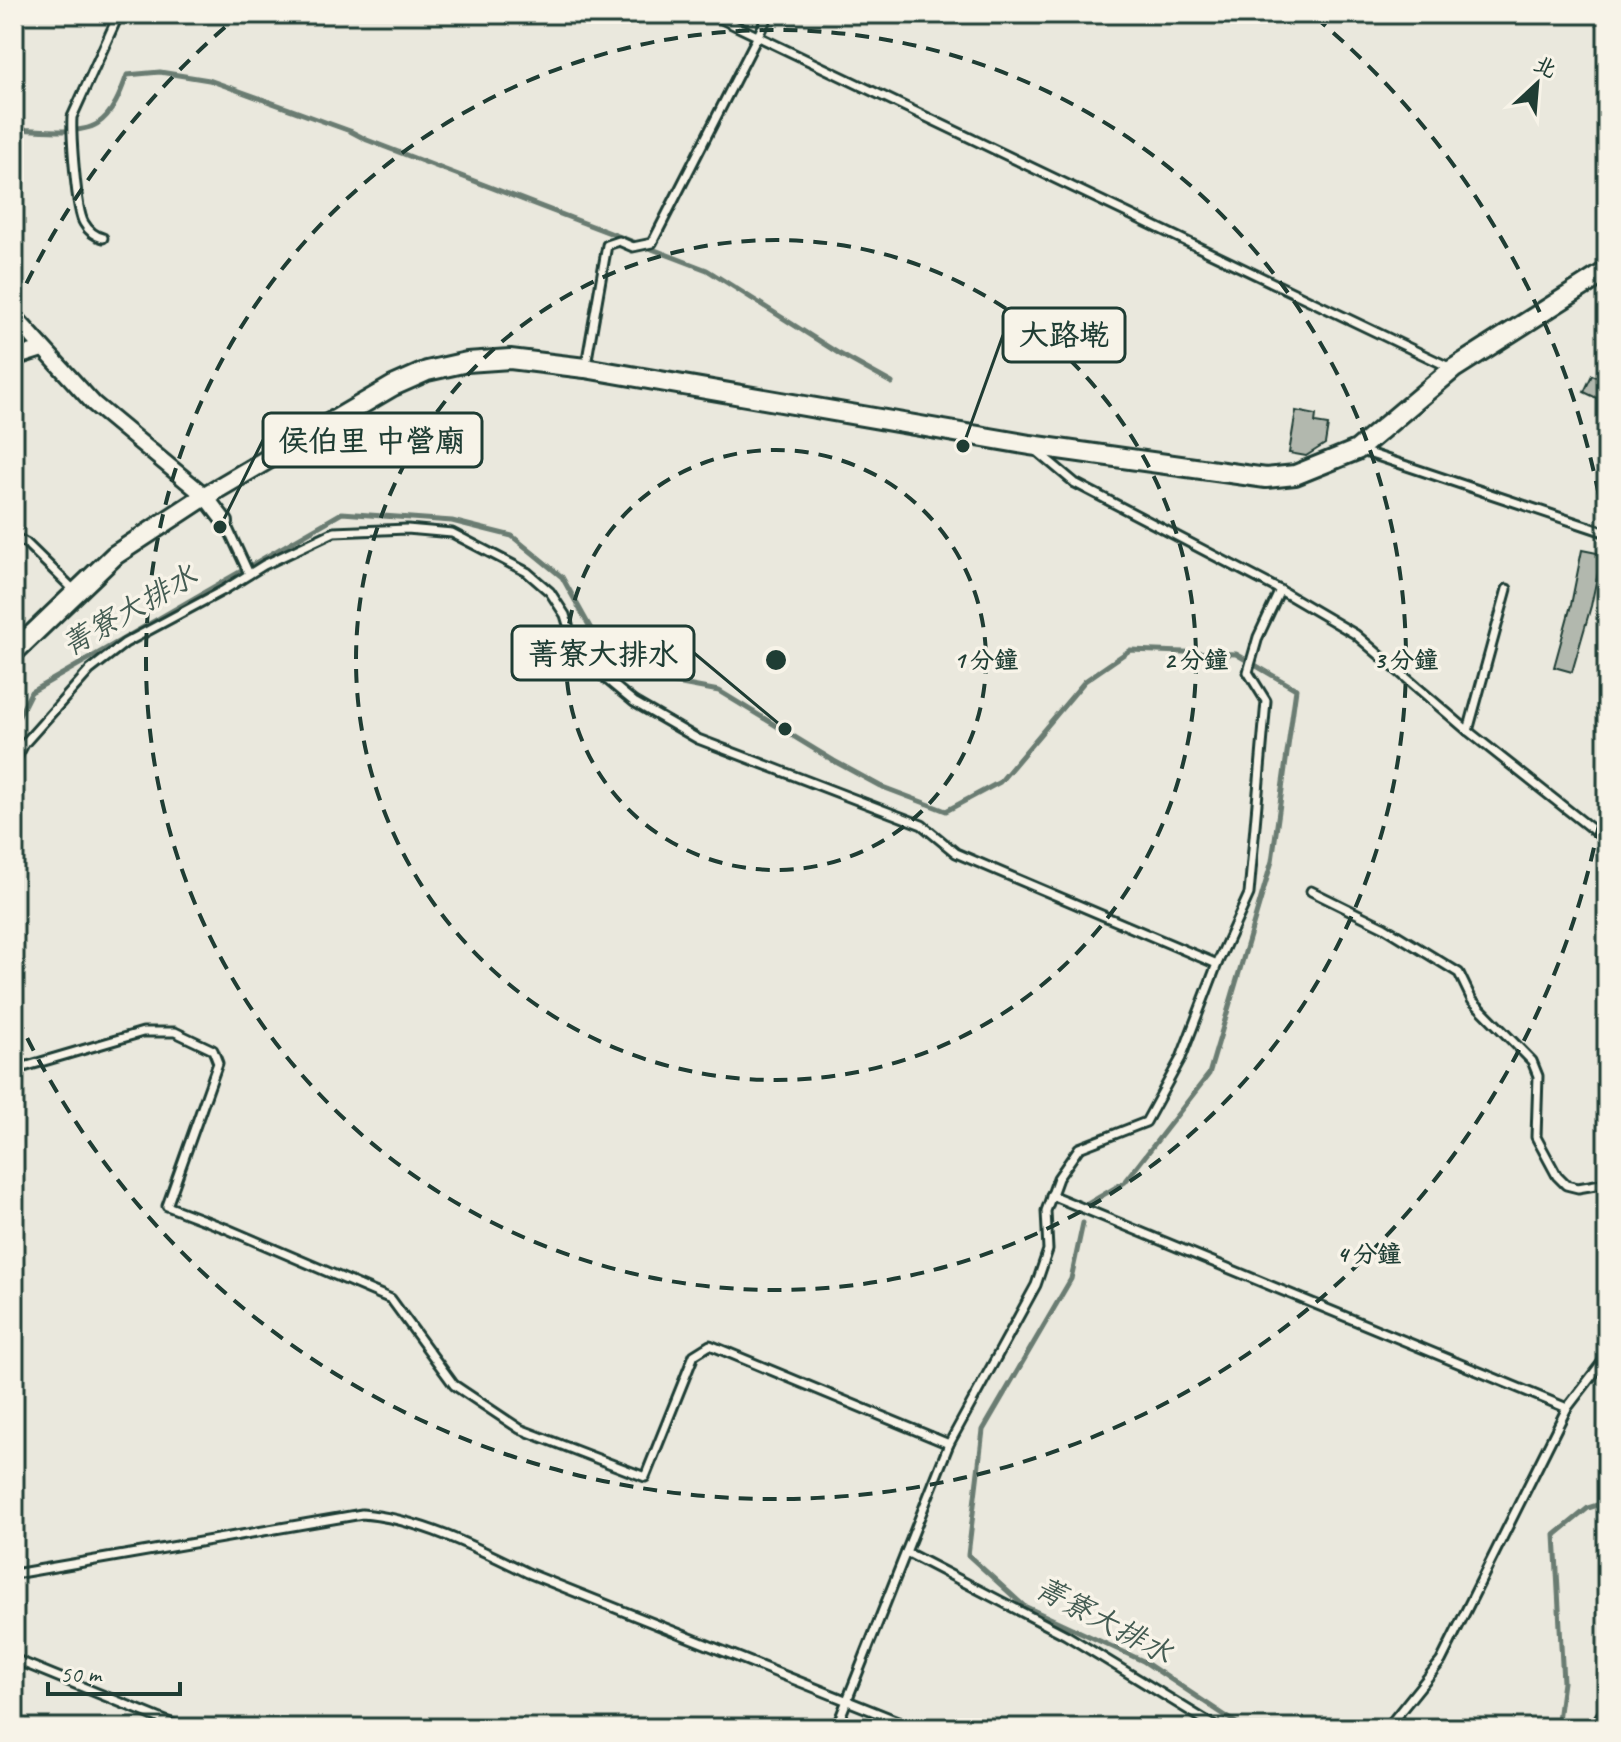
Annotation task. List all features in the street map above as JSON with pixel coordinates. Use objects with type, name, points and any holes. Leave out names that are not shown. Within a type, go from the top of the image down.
[{"type":"street","points":[[14,652],[115,555],[205,496],[393,386],[427,371],[467,362],[510,359],[585,368],[1030,445],[1266,478],[1295,475],[1357,450],[1453,369],[1606,273]]},
{"type":"street","points":[[14,316],[94,404],[205,496],[225,522]]},
{"type":"street","points":[[14,358],[42,349]]},
{"type":"lane","points":[[103,238],[94,234],[82,221],[71,132],[72,117],[119,14]]},
{"type":"lane","points":[[711,14],[1453,369]]},
{"type":"lane","points":[[585,368],[607,245],[619,241],[633,247],[652,243],[769,14]]},
{"type":"lane","points":[[1030,445],[1075,483],[1280,590],[1355,634],[1468,731],[1607,841]]},
{"type":"lane","points":[[1357,450],[1607,533]]},
{"type":"lane","points":[[225,522],[248,572]]},
{"type":"lane","points":[[14,763],[24,744],[90,670],[125,643],[224,590],[248,572],[334,532],[407,529],[452,533],[527,572],[550,592],[565,615],[577,655],[634,702],[698,739],[922,825],[956,853],[1217,964]]},
{"type":"lane","points":[[14,537],[26,543],[75,591]]},
{"type":"lane","points":[[1468,731],[1507,589]]},
{"type":"lane","points":[[836,1728],[949,1444],[1036,1285],[1048,1250],[1046,1211],[1058,1178],[1079,1148],[1146,1122],[1181,1058],[1217,964],[1249,894],[1266,701],[1248,672],[1258,637],[1280,590]]},
{"type":"lane","points":[[1311,891],[1384,927],[1459,973],[1472,1000],[1532,1061],[1538,1076],[1536,1137],[1557,1176],[1566,1185],[1578,1188],[1607,1183]]},
{"type":"lane","points":[[14,1063],[17,1069],[143,1032],[175,1032],[213,1050],[218,1063],[167,1206],[391,1299],[454,1385],[520,1429],[645,1477],[694,1355],[710,1345],[949,1444]]},
{"type":"lane","points":[[1051,1195],[1567,1408]]},
{"type":"lane","points":[[1387,1728],[1441,1661],[1567,1408],[1607,1356]]},
{"type":"lane","points":[[14,1574],[362,1514],[385,1516],[479,1549],[528,1573],[915,1728]]},
{"type":"lane","points":[[906,1552],[1066,1635],[1218,1728]]},
{"type":"lane","points":[[14,1659],[183,1728]]},
{"type":"lane","points":[[1593,1728],[1602,1714],[1607,1716]]},
{"type":"building","points":[[1592,375],[1607,381],[1607,403],[1584,392]]},
{"type":"building","points":[[1296,411],[1316,415],[1315,423],[1328,425],[1325,444],[1306,456],[1289,453]]},
{"type":"building","points":[[1582,550],[1602,554],[1572,672],[1554,667]]},
{"type":"waterway","points":[[14,129],[69,131],[97,124],[112,109],[127,75],[160,72],[209,80],[350,131],[707,270],[838,353],[892,383]]},
{"type":"waterway","name":"菁寮大排水","points":[[14,726],[31,692],[342,513],[452,521],[512,536],[562,577],[601,647],[628,674],[719,691],[880,786],[946,811],[1000,782],[1085,681],[1130,650],[1236,654],[1296,689],[1272,861],[1209,1074],[1125,1182],[1086,1205]]},
{"type":"waterway","name":"菁寮大排水","points":[[1083,1223],[1071,1279],[983,1430],[968,1555],[1024,1606],[1143,1661],[1244,1728]]},
{"type":"waterway","name":"菁寮大排水","points":[[1557,1728],[1563,1682],[1555,1535],[1588,1508],[1607,1502]]},
{"type":"place","name":"大路墘","points":[[963,446]]},
{"type":"place","name":"侯伯里 中營廟","points":[[220,527]]},
{"type":"place","name":"菁寮大排水","points":[[785,729]]}]
